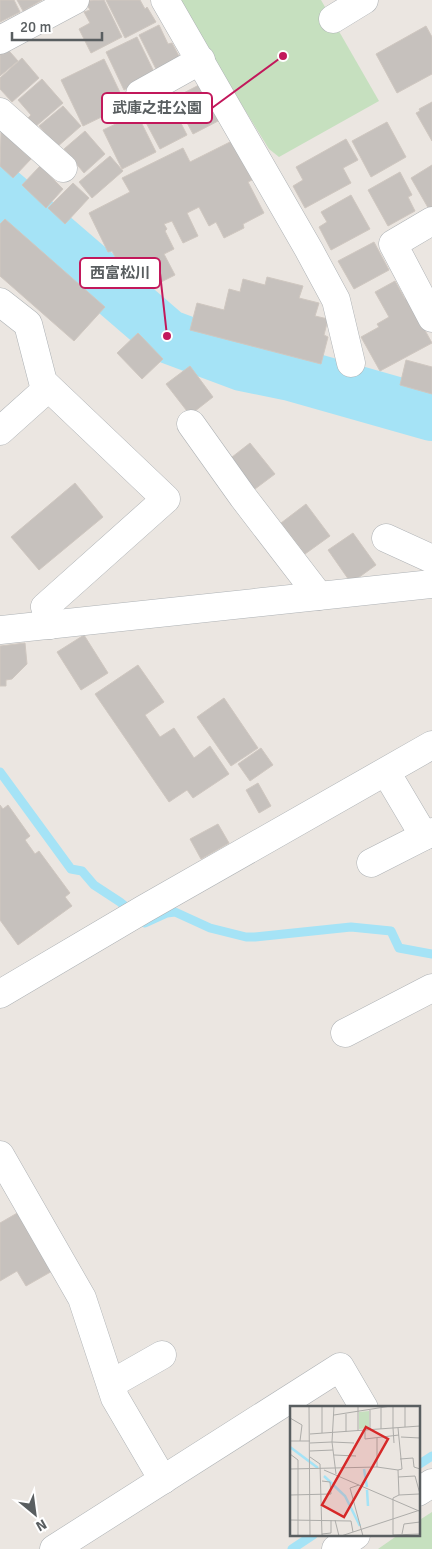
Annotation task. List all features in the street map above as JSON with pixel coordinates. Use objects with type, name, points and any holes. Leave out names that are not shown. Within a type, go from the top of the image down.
[{"type":"street","points":[[0,40],[75,0]]},
{"type":"street","points":[[165,0],[310,250],[336,300],[351,363]]},
{"type":"street","points":[[333,18],[364,0]]},
{"type":"street","points":[[140,94],[201,60]]},
{"type":"street","points":[[0,112],[63,168]]},
{"type":"street","points":[[430,309],[393,244],[432,221]]},
{"type":"street","points":[[0,302],[28,324],[43,382],[48,388],[166,498],[45,606],[50,625]]},
{"type":"street","points":[[0,430],[48,388]]},
{"type":"street","points":[[191,424],[243,498],[319,596]]},
{"type":"street","points":[[386,538],[432,559]]},
{"type":"street","points":[[0,630],[432,584]]},
{"type":"street","points":[[0,994],[133,915],[432,745]]},
{"type":"street","points":[[371,863],[428,834],[386,772]]},
{"type":"street","points":[[345,1033],[432,988]]},
{"type":"street","points":[[0,1155],[82,1298],[115,1398],[163,1480]]},
{"type":"street","points":[[111,1384],[162,1355]]},
{"type":"street","points":[[54,1549],[340,1367],[363,1406]]},
{"type":"street","points":[[420,1491],[432,1483]]},
{"type":"green space","points":[[177,0],[321,0],[379,101],[279,157],[269,149]]},
{"type":"green space","points":[[432,1512],[432,1549],[378,1549],[397,1536],[420,1536],[420,1520]]},
{"type":"building","points":[[0,0],[14,0],[20,12],[0,22]]},
{"type":"building","points":[[17,0],[42,0],[23,11]]},
{"type":"building","points":[[104,0],[122,37],[91,53],[79,29],[90,23],[84,12],[90,10],[85,1]]},
{"type":"building","points":[[106,0],[140,0],[145,9],[147,7],[156,22],[125,38]]},
{"type":"building","points":[[159,25],[168,44],[172,43],[181,60],[157,71],[139,35]]},
{"type":"building","points":[[426,26],[432,37],[432,74],[397,93],[376,54]]},
{"type":"building","points":[[137,37],[155,74],[124,90],[106,52]]},
{"type":"building","points":[[3,44],[18,61],[0,76],[0,47]]},
{"type":"building","points":[[22,58],[39,78],[12,102],[0,89],[0,78]]},
{"type":"building","points":[[104,59],[126,105],[83,126],[61,80]]},
{"type":"building","points":[[42,79],[63,103],[35,127],[28,118],[31,115],[18,100]]},
{"type":"building","points":[[201,84],[220,120],[193,134],[174,98]]},
{"type":"building","points":[[169,100],[187,135],[160,149],[142,115]]},
{"type":"building","points":[[432,102],[432,141],[416,113],[420,111],[419,109]]},
{"type":"building","points":[[63,106],[81,126],[57,147],[39,126]]},
{"type":"building","points":[[137,114],[156,152],[122,169],[103,130]]},
{"type":"building","points":[[387,122],[406,157],[371,177],[352,141]]},
{"type":"building","points":[[1,131],[31,159],[13,178],[0,166]]},
{"type":"building","points":[[85,131],[105,154],[84,173],[64,149]]},
{"type":"building","points":[[346,139],[358,160],[343,168],[351,183],[305,208],[293,186],[303,180],[296,167]]},
{"type":"building","points":[[232,141],[252,180],[248,182],[264,213],[243,224],[244,228],[224,238],[216,222],[209,226],[199,207],[187,213],[198,236],[183,243],[172,221],[164,224],[167,229],[165,231],[174,249],[164,254],[175,275],[155,285],[153,281],[149,283],[147,279],[142,282],[135,268],[124,274],[112,251],[108,252],[89,213],[130,192],[122,178],[183,148],[190,162]]},
{"type":"building","points":[[110,156],[123,171],[92,198],[79,182]]},
{"type":"building","points":[[432,165],[432,210],[430,211],[411,178]]},
{"type":"building","points":[[40,166],[63,189],[46,208],[22,185]]},
{"type":"building","points":[[400,172],[412,195],[408,197],[415,211],[388,226],[368,190]]},
{"type":"building","points":[[73,183],[89,198],[65,224],[48,208]]},
{"type":"building","points":[[351,195],[370,229],[331,250],[319,227],[327,222],[321,212]]},
{"type":"building","points":[[5,219],[105,307],[74,341],[0,276],[0,224]]},
{"type":"building","points":[[374,242],[389,270],[354,289],[338,261]]},
{"type":"building","points":[[267,277],[303,286],[299,298],[319,303],[315,316],[328,319],[324,335],[328,337],[321,364],[190,330],[197,303],[224,310],[229,289],[240,292],[243,279],[265,285]]},
{"type":"building","points":[[395,281],[405,299],[407,298],[432,343],[380,371],[361,337],[379,327],[377,324],[389,317],[375,292]]},
{"type":"building","points":[[138,333],[163,359],[142,379],[117,353]]},
{"type":"building","points":[[406,360],[432,367],[432,394],[400,385]]},
{"type":"building","points":[[190,366],[213,397],[190,415],[166,384]]},
{"type":"building","points":[[250,443],[275,474],[251,492],[227,461]]},
{"type":"building","points":[[75,483],[103,517],[39,570],[11,537]]},
{"type":"building","points":[[306,504],[330,536],[305,554],[281,523]]},
{"type":"building","points":[[353,533],[376,565],[351,583],[328,550]]},
{"type":"building","points":[[84,635],[108,673],[81,690],[57,652]]},
{"type":"building","points":[[25,643],[27,664],[12,679],[6,680],[6,686],[0,686],[0,646]]},
{"type":"building","points":[[138,665],[164,702],[145,715],[160,737],[174,728],[194,758],[210,746],[229,774],[193,798],[187,790],[169,802],[95,694]]},
{"type":"building","points":[[224,698],[258,748],[231,766],[197,717]]},
{"type":"building","points":[[261,748],[273,765],[250,781],[238,764]]},
{"type":"building","points":[[258,783],[271,806],[259,813],[246,790]]},
{"type":"building","points":[[0,805],[3,809],[8,805],[30,836],[25,840],[35,854],[39,851],[70,893],[65,897],[72,906],[18,945],[0,920]]},
{"type":"building","points":[[218,824],[229,843],[201,859],[190,839]]},
{"type":"building","points":[[19,1212],[54,1270],[26,1286],[17,1271],[0,1281],[0,1223]]},
{"type":"waterway","points":[[0,192],[167,336],[242,364],[291,374],[432,414]]},
{"type":"waterway","points":[[0,772],[71,869],[82,871],[94,885],[132,912]]},
{"type":"waterway","points":[[145,923],[167,913],[175,912],[210,928],[246,937],[351,927],[391,931],[399,948],[432,954]]},
{"type":"waterway","points":[[420,1464],[432,1456]]},
{"type":"waterway","points":[[292,1549],[312,1536]]},
{"type":"place","name":"武庫之荘公園","points":[[283,56]]},
{"type":"place","name":"西富松川","points":[[167,336]]}]
